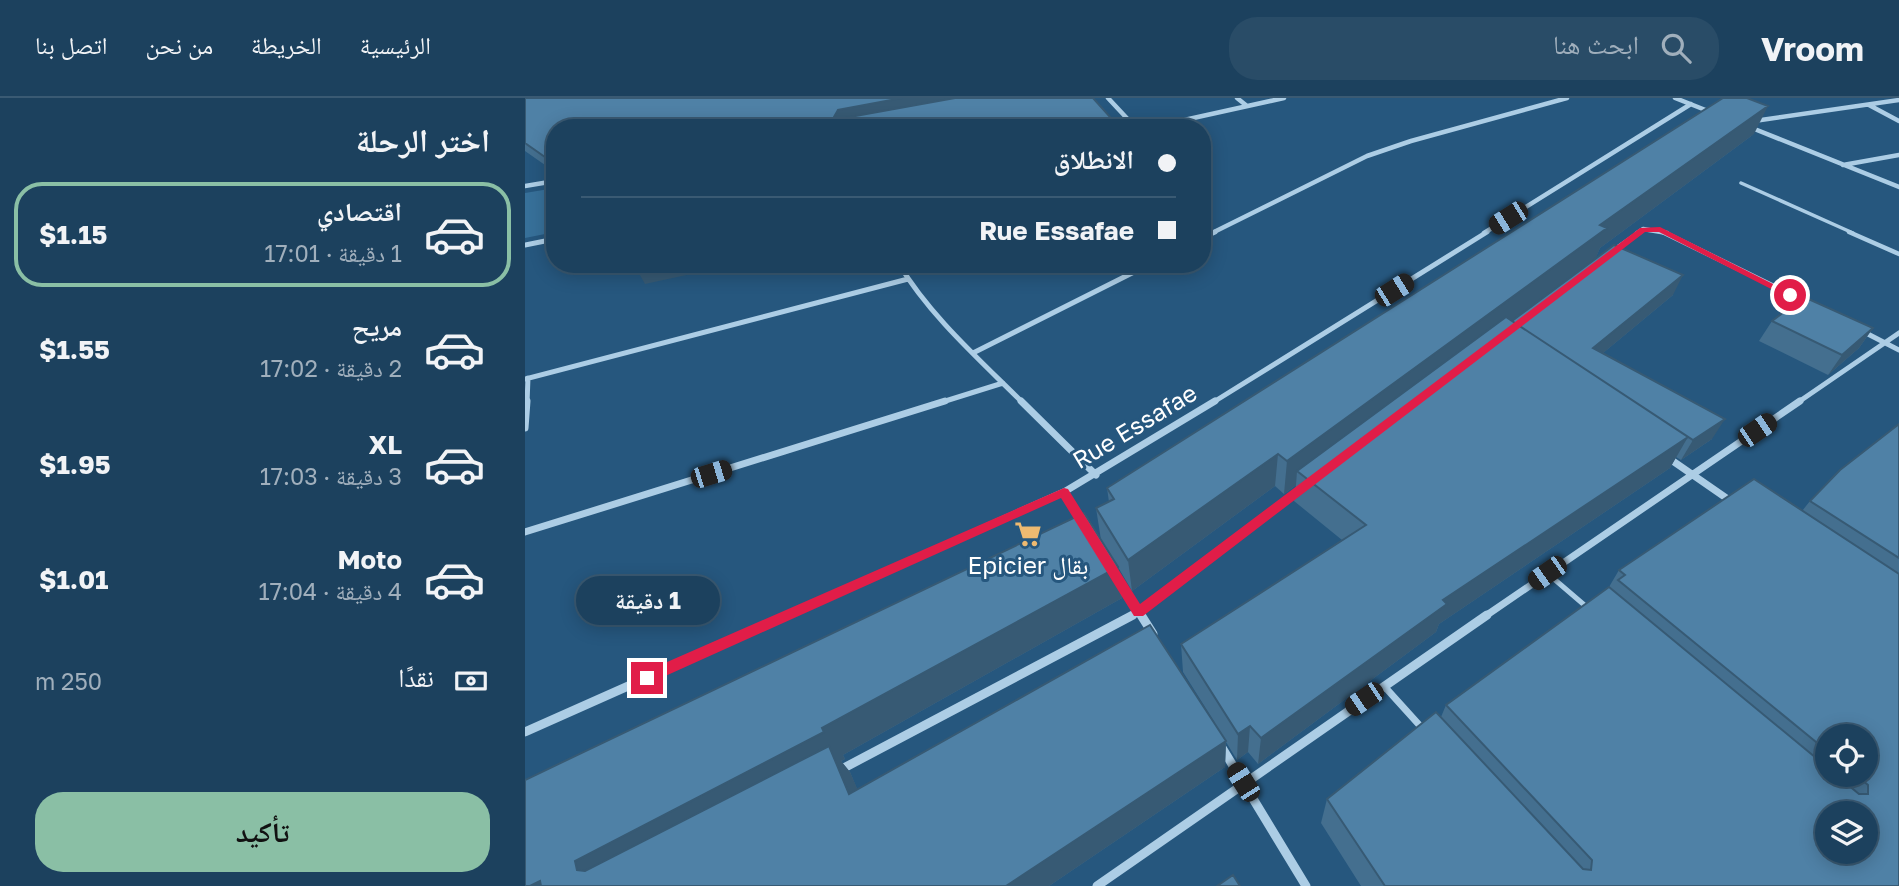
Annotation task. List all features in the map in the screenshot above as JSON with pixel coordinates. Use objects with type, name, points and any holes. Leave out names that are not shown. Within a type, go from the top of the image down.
[{"type":"street","points":[[1108,98],[1128,119]]},
{"type":"street","points":[[1237,98],[1247,106]]},
{"type":"street","points":[[1188,119],[1284,98]]},
{"type":"street","points":[[1211,234],[1367,156],[1411,141],[1567,98]]},
{"type":"street","points":[[1675,98],[1715,114]]},
{"type":"street","points":[[1871,98],[1881,103]]},
{"type":"street","points":[[1899,100],[1740,123],[1899,187]]},
{"type":"street","name":"Rue Essafae","points":[[525,732],[1064,492],[1096,475],[1691,104]]},
{"type":"street","points":[[1868,105],[1899,121]]},
{"type":"street","points":[[1843,165],[1899,155]]},
{"type":"street","points":[[525,186],[546,182]]},
{"type":"street","points":[[1604,257],[1643,229],[1660,230],[1814,307]]},
{"type":"street","points":[[525,245],[546,241]]},
{"type":"street","points":[[904,273],[972,353],[1096,475]]},
{"type":"street","points":[[972,353],[1132,273]]},
{"type":"street","points":[[525,428],[527,378],[908,279]]},
{"type":"street","points":[[1850,325],[1899,350]]},
{"type":"street","points":[[1097,886],[1243,782],[1899,333]]},
{"type":"street","points":[[525,532],[1003,383]]},
{"type":"street","points":[[1660,452],[1738,506]]},
{"type":"street","points":[[830,775],[1139,612],[1312,480]]},
{"type":"street","points":[[1064,492],[1090,533]]},
{"type":"street","points":[[1111,566],[1160,646]]},
{"type":"street","points":[[1215,737],[1306,886]]},
{"type":"lane","points":[[1741,183],[1899,254]]},
{"type":"lane","points":[[1547,573],[1599,618]]},
{"type":"lane","points":[[1384,686],[1429,736]]},
{"type":"shaded area","points":[[546,190],[546,234],[525,238],[525,193]]},
{"type":"building","points":[[525,98],[902,98],[838,110],[834,117],[839,119],[546,119],[546,158],[525,143]]},
{"type":"building","points":[[955,98],[1093,98],[1112,119],[839,119]]},
{"type":"building","points":[[1723,98],[1747,98],[1768,106],[1600,225],[1607,228],[1287,461],[1278,454],[1128,560],[1096,508],[1114,499],[1107,488]]},
{"type":"building","points":[[1614,245],[1683,275],[1593,348],[1725,419],[1693,440],[1512,321]]},
{"type":"building","points":[[1804,297],[1873,328],[1842,355],[1772,321]]},
{"type":"building","points":[[1506,317],[1688,437],[1443,600],[1447,604],[1261,738],[1250,726],[1238,734],[1181,644],[1366,525],[1297,471]]},
{"type":"building","points":[[1899,424],[1899,558],[1810,501],[1840,470]]},
{"type":"building","points":[[1754,479],[1899,574],[1899,886],[1385,886],[1327,799],[1436,712],[1583,869],[1591,870],[1592,860],[1446,705],[1609,587],[1815,757],[1815,787],[1851,787],[1859,794],[1868,794],[1868,787],[1878,787],[1878,724],[1815,724],[1815,741],[1618,580],[1625,575],[1619,570]]},
{"type":"building","points":[[1084,513],[1118,567],[822,728],[824,732],[575,861],[577,870],[585,871],[829,746],[849,794],[1150,625],[1226,741],[1006,886],[541,886],[540,881],[525,886],[525,780]]},
{"type":"building","points":[[1233,875],[1240,886],[1217,886]]},
{"type":"place","name":"Epicier بقال","points":[[1028,534]]},
{"type":"route","points":[[647,678],[1064,492],[1139,612],[1643,229],[1652,228],[1672,234],[1790,295]]}]
